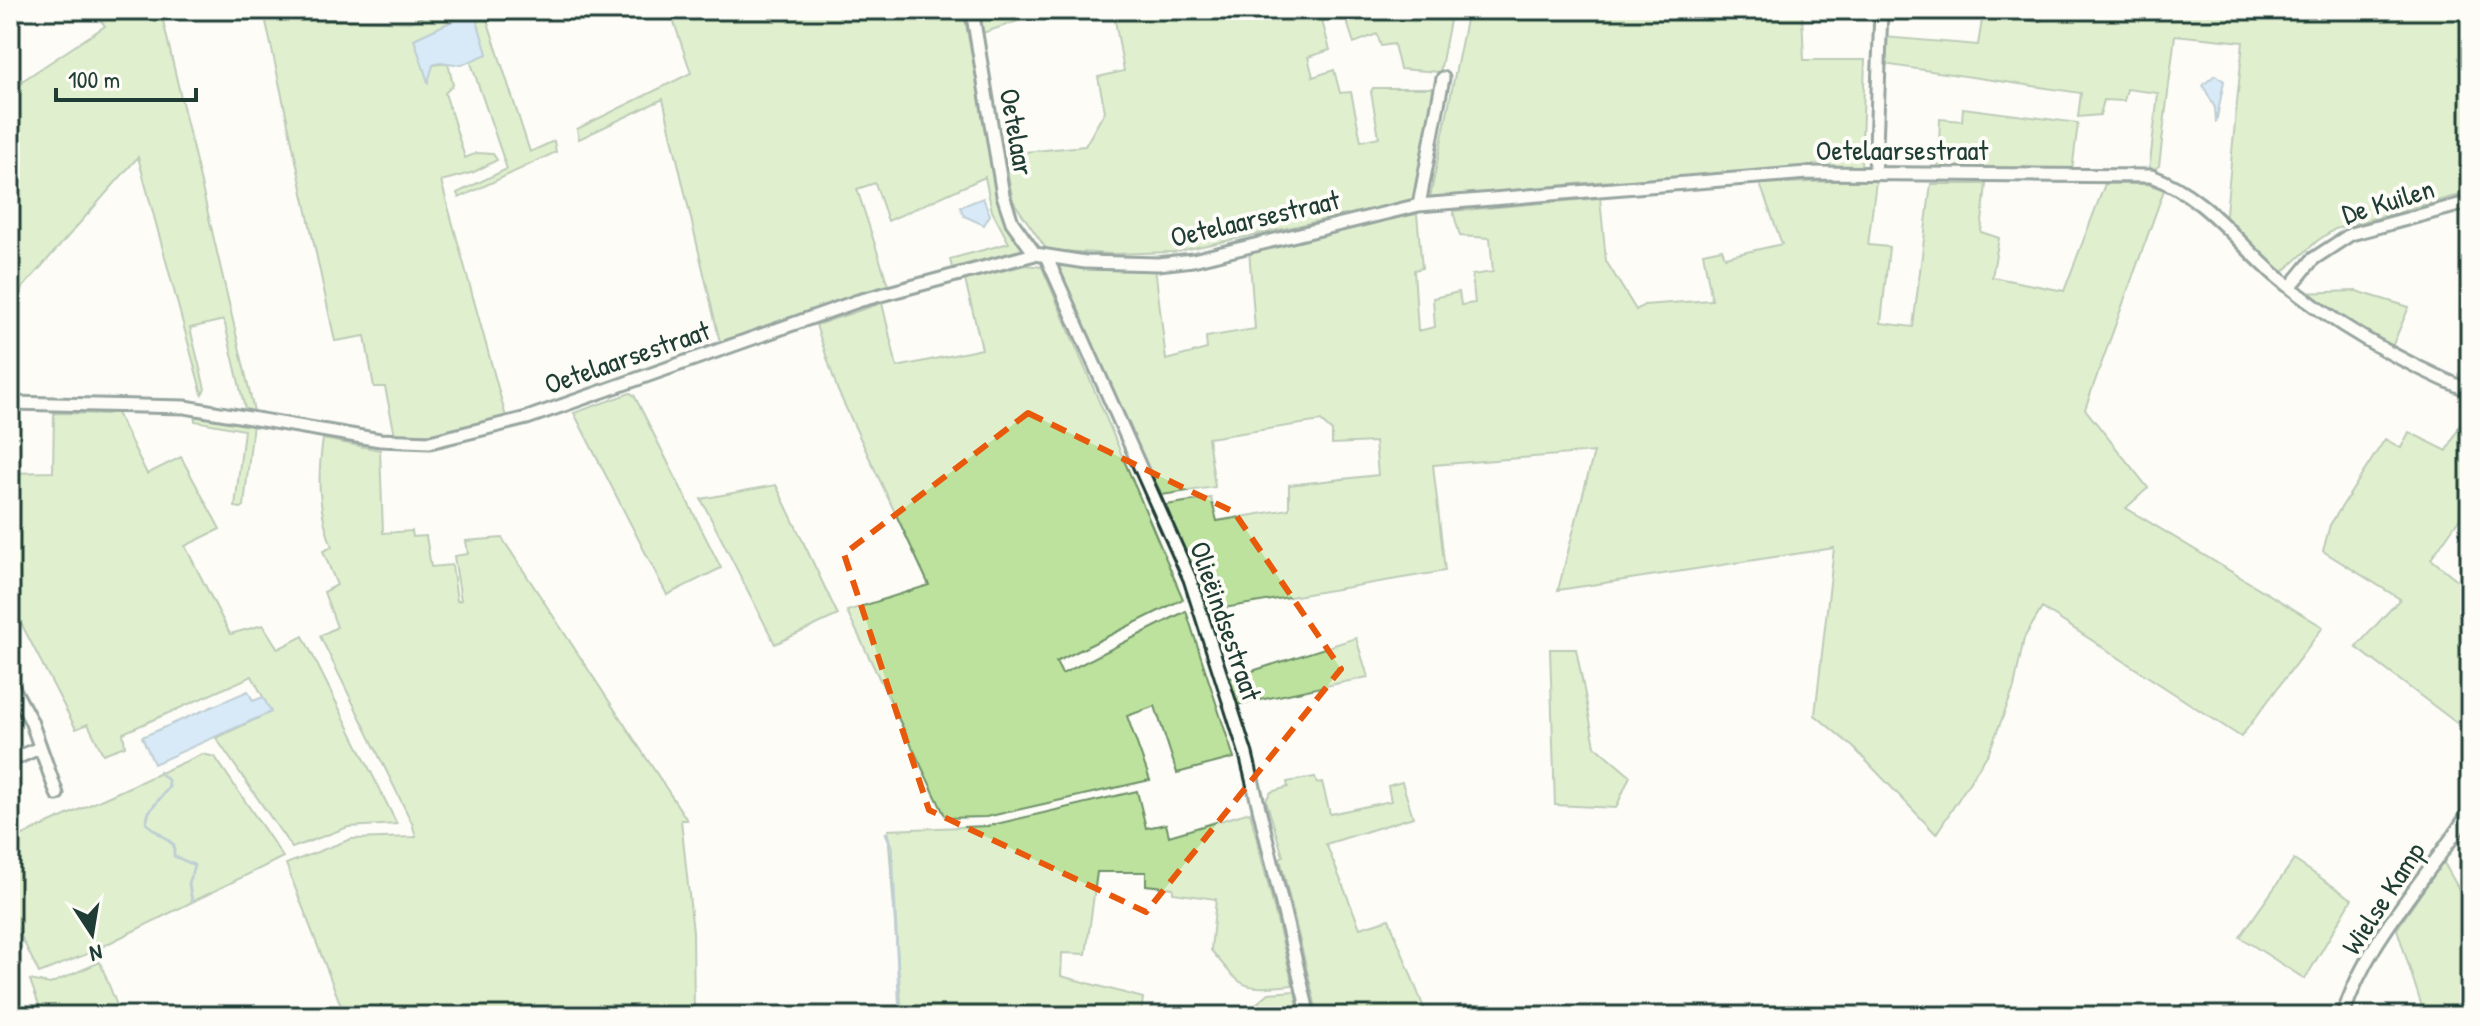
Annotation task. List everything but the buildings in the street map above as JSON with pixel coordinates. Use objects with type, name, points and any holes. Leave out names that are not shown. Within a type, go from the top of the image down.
[{"type":"street","name":"Oetelaar","points":[[972,10],[1003,195],[1012,222],[1035,254]]},
{"type":"street","points":[[1875,173],[1881,10]]},
{"type":"street","points":[[2003,10],[2037,14]]},
{"type":"street","points":[[1419,205],[1443,78]]},
{"type":"street","name":"Oetelaarsestraat","points":[[10,403],[185,407],[380,440],[430,442],[527,418],[858,301],[1035,254],[1047,258],[1158,264],[1193,260],[1419,205],[1807,173],[2151,176],[2179,186],[2211,211],[2291,286],[2339,323],[2421,369],[2470,391]]},
{"type":"street","name":"De Kuilen","points":[[2291,286],[2313,259],[2351,234],[2470,202]]},
{"type":"street","name":"Olieëindsestraat","points":[[1047,258],[1190,579],[1246,754],[1309,1016]]},
{"type":"street","points":[[10,682],[31,721],[57,794]]},
{"type":"street","points":[[10,761],[39,748]]},
{"type":"street","name":"Wielse Kamp","points":[[2343,1016],[2349,995],[2395,918],[2470,811]]},
{"type":"highlighted area","points":[[1028,413],[1234,512],[1341,669],[1146,912],[929,810],[844,554]]},
{"type":"green space","points":[[93,10],[161,12],[254,411],[245,409],[224,320],[190,328],[205,389],[202,394],[138,157],[10,302],[10,89],[105,26]]},
{"type":"green space","points":[[437,10],[484,10],[530,152],[554,141],[556,152],[459,198],[457,193],[507,169],[470,60],[487,54],[474,11],[414,39],[428,81],[433,65],[448,63],[453,85],[445,93],[465,158],[477,153],[493,154],[497,160],[474,172],[441,181],[506,417],[438,434],[395,435],[385,387],[374,387],[365,336],[335,341],[265,17],[410,22]]},
{"type":"green space","points":[[670,10],[963,10],[1002,209],[1025,249],[952,268],[950,259],[1009,243],[992,211],[985,177],[888,221],[875,183],[857,189],[888,285],[720,342],[663,99],[579,139],[577,129],[691,73]]},
{"type":"green space","points":[[978,10],[1050,10],[983,33]]},
{"type":"green space","points":[[1131,10],[1452,10],[1440,72],[1400,69],[1394,44],[1381,46],[1377,34],[1354,43],[1344,13],[1322,21],[1330,50],[1308,57],[1313,77],[1334,70],[1340,93],[1351,92],[1361,141],[1379,137],[1371,92],[1373,88],[1437,88],[1413,201],[1174,252],[1112,254],[1047,250],[1013,201],[1004,154],[1085,146],[1105,111],[1098,77],[1124,71],[1115,20],[1132,14]]},
{"type":"green space","points":[[1468,10],[1834,10],[1802,14],[1804,60],[1865,60],[1861,167],[1597,182],[1430,198]]},
{"type":"green space","points":[[2025,10],[2470,10],[2470,192],[2335,229],[2284,271],[2277,271],[2225,223],[2243,42],[2175,35],[2159,166],[2149,172],[2158,93],[2127,89],[2124,101],[2104,100],[2100,115],[2078,117],[2081,93],[1883,64],[1884,37],[1978,45],[1983,14],[2039,20],[2040,12]]},
{"type":"green space","points":[[1963,108],[2078,123],[2072,171],[1938,170],[1940,119],[1962,121]]},
{"type":"green space","points":[[1876,181],[1868,245],[1889,247],[1881,323],[1913,327],[1931,184],[1986,184],[1981,232],[1999,238],[1992,277],[2064,291],[2105,184],[2147,184],[2164,190],[2085,409],[2148,488],[2126,508],[2323,627],[2241,737],[2042,608],[2024,638],[2014,688],[1989,752],[1936,834],[1853,747],[1815,715],[1834,548],[1558,590],[1594,452],[1433,465],[1445,571],[1206,611],[1166,505],[1211,498],[1217,521],[1289,509],[1289,485],[1378,475],[1375,442],[1332,444],[1332,431],[1321,421],[1208,438],[1215,487],[1162,495],[1133,438],[1057,266],[1155,267],[1166,360],[1207,349],[1206,337],[1255,329],[1249,249],[1417,214],[1422,268],[1414,270],[1418,331],[1435,327],[1433,298],[1459,292],[1461,305],[1475,303],[1472,275],[1493,272],[1490,238],[1460,236],[1453,211],[1600,198],[1606,261],[1636,310],[1644,305],[1712,300],[1703,253],[1722,249],[1725,257],[1782,244],[1760,184]]},
{"type":"green space","points":[[1026,265],[1042,267],[1183,599],[1056,662],[1062,674],[1186,611],[1234,758],[1177,773],[1155,706],[1127,716],[1150,780],[986,817],[946,818],[847,611],[929,585],[838,391],[816,325],[882,303],[897,367],[982,349],[965,280]]},
{"type":"green space","points":[[2356,291],[2409,307],[2391,349],[2302,293]]},
{"type":"green space","points":[[630,393],[634,395],[721,568],[667,595],[574,413]]},
{"type":"green space","points":[[2470,404],[2470,503],[2431,559],[2470,590],[2470,733],[2356,647],[2400,599],[2323,551],[2330,525],[2385,439],[2401,448],[2409,432],[2447,451]]},
{"type":"green space","points":[[116,411],[147,474],[181,457],[220,529],[185,546],[230,634],[263,625],[278,649],[303,636],[397,824],[348,827],[292,848],[216,738],[271,712],[252,676],[123,733],[125,746],[103,754],[88,724],[76,729],[10,602],[10,473],[53,472],[54,413],[107,414]]},
{"type":"green space","points":[[194,412],[253,423],[244,506],[241,508],[235,507],[244,430],[195,421]]},
{"type":"green space","points":[[323,439],[380,450],[383,533],[412,531],[413,537],[426,536],[431,567],[452,565],[457,601],[461,600],[454,556],[468,554],[466,541],[502,538],[687,820],[681,820],[693,932],[694,1016],[345,1016],[286,864],[351,839],[416,837],[412,823],[320,636],[337,627],[324,592],[337,585],[323,551],[332,547],[320,493]]},
{"type":"green space","points":[[776,485],[838,615],[775,644],[701,499]]},
{"type":"green space","points":[[1356,638],[1368,677],[1236,705],[1227,679]]},
{"type":"green space","points":[[1550,649],[1576,649],[1595,746],[1630,776],[1616,808],[1555,805]]},
{"type":"green space","points":[[202,754],[215,757],[283,857],[87,954],[39,973],[10,914],[10,841]]},
{"type":"green space","points":[[1315,777],[1317,783],[1322,782],[1330,814],[1391,801],[1388,786],[1402,782],[1413,817],[1326,844],[1360,928],[1389,919],[1427,1016],[1318,1016],[1280,858],[1283,856],[1266,800],[1271,792],[1288,787],[1287,782]]},
{"type":"green space","points":[[1137,791],[1146,828],[1166,824],[1169,836],[1250,812],[1293,985],[1253,987],[1230,973],[1211,950],[1216,899],[1173,893],[1173,888],[1146,885],[1146,872],[1097,872],[1086,954],[1062,953],[1061,976],[1143,998],[1141,1014],[1152,1016],[902,1016],[888,830],[988,826]]},
{"type":"green space","points":[[2294,860],[2352,899],[2305,979],[2240,937]]},
{"type":"green space","points":[[2443,861],[2462,895],[2470,891],[2470,1016],[2425,1016],[2397,929]]},
{"type":"green space","points":[[100,962],[121,1016],[43,1016],[30,980],[50,984]]},
{"type":"green space","points":[[1295,991],[1300,1016],[1254,1016],[1255,1005],[1269,993]]},
{"type":"water","points":[[474,11],[487,54],[462,65],[440,62],[433,65],[428,82],[414,39]]},
{"type":"water","points":[[2215,75],[2224,81],[2216,123],[2215,108],[2203,85]]},
{"type":"water","points":[[983,198],[990,215],[984,225],[964,216],[960,207]]},
{"type":"water","points":[[248,691],[253,701],[263,697],[271,712],[154,764],[142,737]]},
{"type":"waterway","points":[[159,772],[168,780],[169,787],[149,812],[146,823],[174,845],[174,856],[194,865],[189,884],[192,901]]},
{"type":"waterway","points":[[886,833],[892,846],[900,1016]]}]
